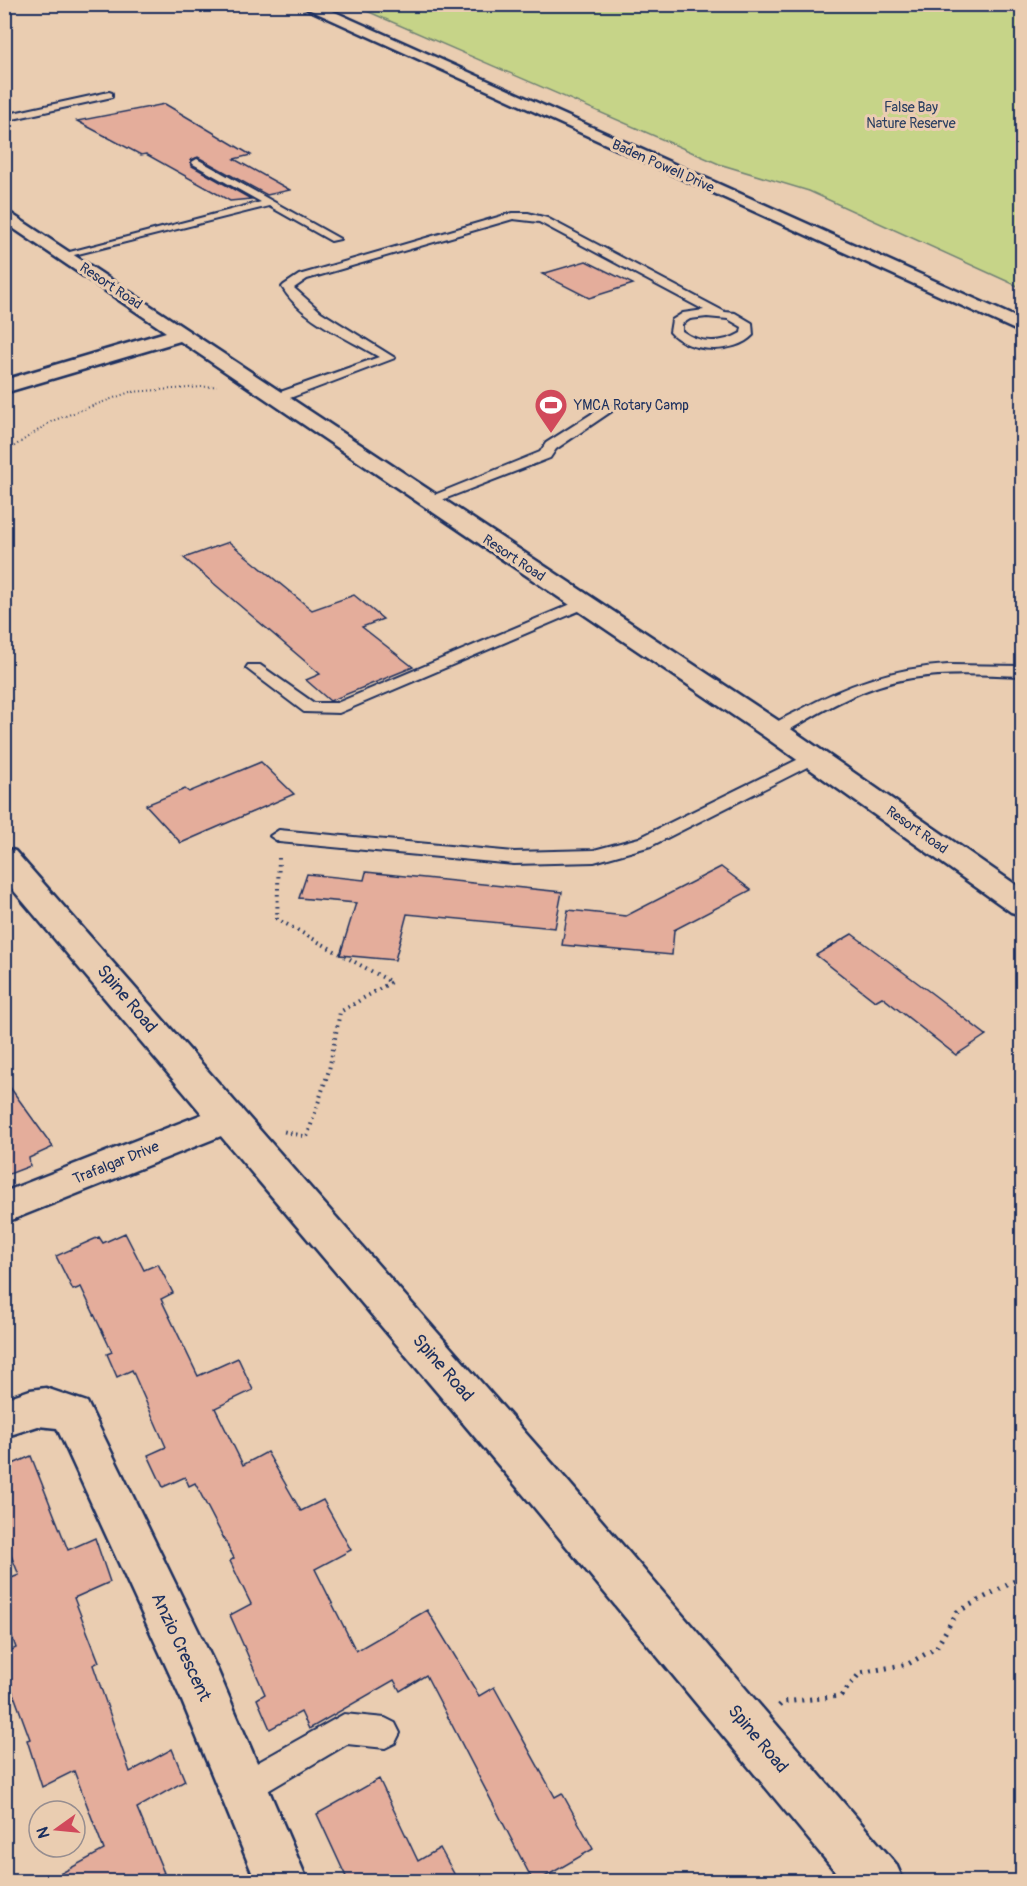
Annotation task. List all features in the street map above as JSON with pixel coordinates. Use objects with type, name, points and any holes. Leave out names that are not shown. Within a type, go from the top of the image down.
[{"type":"main road","name":"Baden Powell Drive","points":[[304,4],[1023,327]]},
{"type":"main road","name":"Resort Road","points":[[4,214],[775,731],[1023,904]]},
{"type":"main road","points":[[4,387],[182,334]]},
{"type":"main road","name":"Spine Road","points":[[4,858],[878,1881]]},
{"type":"main road","name":"Trafalgar Drive","points":[[4,1208],[228,1118]]},
{"type":"main road","name":"Anzio Crescent","points":[[4,1418],[30,1407],[43,1405],[58,1408],[72,1415],[93,1454],[200,1686],[282,1881]]},
{"type":"lane","points":[[4,118],[109,95]]},
{"type":"lane","points":[[196,162],[335,239]]},
{"type":"lane","points":[[66,256],[270,203]]},
{"type":"lane","points":[[277,398],[389,358],[303,305],[290,293],[288,286],[303,277],[512,216],[528,216],[543,220],[579,243],[721,314],[744,322],[748,326],[747,335],[735,342],[709,344],[688,340],[675,329],[676,323],[687,316],[721,314]]},
{"type":"lane","points":[[429,500],[545,455],[551,446],[606,408]]},
{"type":"lane","points":[[254,668],[310,708],[339,708],[583,604]]},
{"type":"lane","points":[[775,731],[824,702],[876,681],[932,671],[1023,671]]},
{"type":"lane","points":[[279,836],[521,860],[589,857],[620,852],[645,842],[813,757]]},
{"type":"lane","points":[[243,1788],[344,1729],[385,1733]]},
{"type":"path","points":[[4,453],[52,421],[130,392],[252,381]]},
{"type":"path","points":[[228,1118],[307,1137],[328,1070],[340,1012],[391,982],[277,919],[279,836]]},
{"type":"path","points":[[754,1734],[783,1702],[841,1696],[860,1673],[909,1664],[936,1648],[957,1612],[1023,1577]]},
{"type":"green space","name":"False Bay Nature Reserve","points":[[353,5],[1022,5],[1022,288],[809,191],[719,164]]},
{"type":"building","points":[[165,104],[251,155],[234,159],[290,190],[267,195],[198,157],[191,160],[192,166],[251,199],[230,201],[146,154],[141,155],[77,121]]},
{"type":"building","points":[[586,261],[633,284],[589,298],[542,274]]},
{"type":"building","points":[[229,542],[312,610],[354,595],[383,619],[362,627],[413,667],[330,701],[306,680],[320,674],[184,558]]},
{"type":"building","points":[[261,762],[294,794],[181,843],[146,805],[185,789],[189,792]]},
{"type":"building","points":[[721,867],[751,890],[674,930],[672,955],[562,945],[568,910],[626,916]]},
{"type":"building","points":[[366,872],[562,892],[555,928],[407,914],[395,960],[340,955],[356,903],[299,898],[307,874],[364,880]]},
{"type":"building","points":[[852,934],[986,1035],[956,1055],[882,997],[875,1001],[816,955]]},
{"type":"building","points":[[4,1079],[53,1147],[29,1158],[30,1166],[4,1176]]},
{"type":"building","points":[[125,1233],[144,1270],[158,1264],[173,1293],[161,1299],[198,1376],[238,1358],[253,1390],[215,1408],[243,1465],[267,1452],[301,1511],[323,1500],[351,1550],[315,1569],[356,1651],[427,1610],[479,1696],[494,1687],[555,1797],[562,1793],[593,1849],[538,1881],[533,1881],[426,1675],[400,1691],[394,1680],[309,1729],[301,1712],[270,1729],[257,1699],[265,1694],[230,1615],[251,1604],[230,1561],[234,1558],[195,1483],[189,1486],[185,1477],[163,1487],[148,1455],[166,1447],[132,1370],[117,1377],[107,1354],[112,1352],[81,1287],[73,1290],[56,1256],[99,1237],[103,1243]]},
{"type":"building","points":[[31,1456],[68,1550],[95,1538],[110,1582],[74,1598],[99,1662],[93,1665],[130,1772],[172,1749],[185,1781],[137,1808],[164,1873],[148,1881],[47,1881],[104,1850],[87,1805],[87,1799],[85,1799],[74,1771],[42,1787],[27,1740],[30,1739],[4,1668],[4,1654],[16,1648],[4,1614],[4,1581],[19,1575],[4,1538],[4,1468]]},
{"type":"building","points":[[379,1779],[418,1861],[440,1848],[458,1881],[348,1881],[317,1814]]},
{"type":"place","name":"YMCA Rotary Camp","points":[[551,434]]}]
